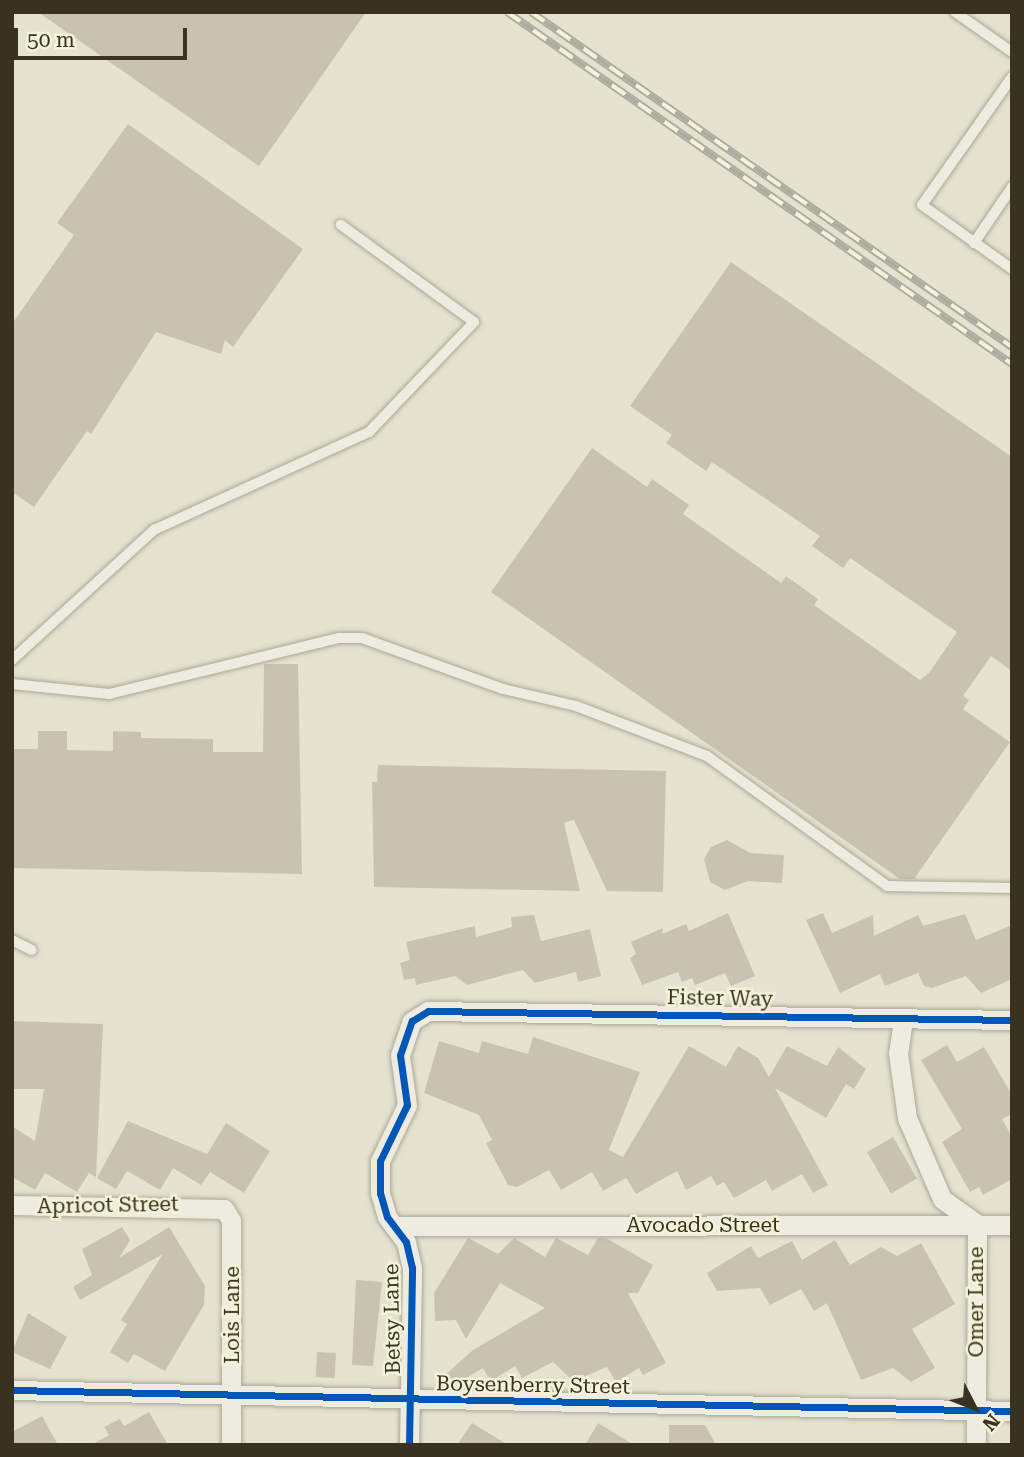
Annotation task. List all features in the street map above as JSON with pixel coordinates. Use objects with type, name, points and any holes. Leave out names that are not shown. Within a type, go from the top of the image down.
[{"type":"street","name":"Fister Way","points":[[428,1011],[1012,1020]]},
{"type":"street","name":"Betsy Lane","points":[[409,1445],[412,1268],[395,1226],[383,1207],[380,1161],[407,1105],[400,1055],[404,1031],[428,1011]]},
{"type":"street","name":"Omer Lane","points":[[903,1019],[898,1053],[907,1118],[942,1199],[976,1224],[976,1445]]},
{"type":"street","name":"Apricot Street","points":[[12,1205],[205,1204]]},
{"type":"street","name":"Lois Lane","points":[[205,1204],[225,1209],[231,1220],[230,1445]]},
{"type":"street","name":"Avocado Street","points":[[395,1226],[1012,1225]]},
{"type":"street","name":"Boysenberry Street","points":[[12,1390],[1012,1411]]},
{"type":"lane","points":[[955,12],[1012,52]]},
{"type":"lane","points":[[1012,77],[922,205],[1012,269]]},
{"type":"lane","points":[[974,243],[1012,187]]},
{"type":"lane","points":[[12,660],[154,530],[369,432],[474,323],[341,225]]},
{"type":"lane","points":[[12,684],[109,694],[339,638],[362,639],[503,689],[576,706],[707,756],[887,886],[1012,888]]},
{"type":"lane","points":[[12,940],[32,950]]},
{"type":"building","points":[[38,12],[366,12],[259,166]]},
{"type":"building","points":[[128,124],[303,249],[233,347],[225,340],[221,354],[156,332],[91,434],[87,431],[34,507],[12,492],[12,324],[74,235],[57,223]]},
{"type":"building","points":[[731,262],[1012,457],[1012,671],[991,656],[963,696],[969,700],[963,709],[1010,742],[914,879],[900,879],[491,592],[592,448],[647,487],[652,479],[689,505],[683,514],[781,583],[786,576],[818,599],[814,605],[920,680],[929,673],[957,632],[850,558],[843,568],[812,546],[820,536],[712,462],[706,471],[666,443],[672,435],[630,406]]},
{"type":"building","points":[[264,664],[298,664],[302,874],[12,868],[12,749],[38,749],[38,731],[67,731],[67,750],[113,751],[113,731],[141,732],[141,738],[213,739],[213,752],[263,752]]},
{"type":"building","points":[[378,765],[666,771],[663,892],[607,891],[574,820],[564,823],[580,891],[374,887],[372,782],[377,782]]},
{"type":"building","points":[[727,840],[750,853],[784,855],[782,883],[748,881],[725,890],[710,882],[704,859],[711,847]]},
{"type":"building","points":[[728,913],[755,976],[731,986],[725,973],[695,985],[692,978],[682,982],[678,972],[642,985],[630,958],[636,954],[631,942],[663,928],[662,934],[686,924],[689,931]]},
{"type":"building","points":[[823,913],[832,933],[873,915],[874,936],[918,915],[923,926],[965,914],[976,940],[1012,925],[1012,979],[981,993],[966,976],[932,988],[924,986],[918,973],[885,986],[880,974],[840,993],[806,920]]},
{"type":"building","points":[[534,915],[541,941],[590,929],[601,976],[578,982],[576,972],[535,983],[523,970],[467,985],[455,976],[416,985],[415,978],[404,980],[400,963],[410,960],[406,942],[475,926],[476,937],[512,927],[511,917]]},
{"type":"building","points":[[12,1021],[103,1024],[96,1177],[89,1173],[77,1192],[45,1173],[35,1190],[12,1177],[12,1126],[35,1141],[44,1089],[12,1089]]},
{"type":"building","points":[[533,1037],[640,1072],[609,1150],[623,1157],[689,1046],[726,1067],[738,1046],[758,1058],[769,1077],[787,1046],[827,1066],[838,1047],[866,1069],[854,1089],[846,1084],[826,1118],[775,1088],[828,1185],[813,1193],[802,1174],[772,1191],[766,1180],[734,1198],[724,1182],[717,1186],[711,1176],[686,1190],[677,1171],[636,1194],[626,1178],[603,1191],[592,1172],[561,1190],[549,1170],[517,1187],[508,1185],[486,1143],[492,1140],[479,1115],[424,1093],[439,1041],[479,1053],[482,1041],[528,1054]]},
{"type":"building","points":[[947,1045],[957,1062],[984,1047],[1012,1095],[1012,1114],[1002,1119],[1012,1137],[1012,1179],[983,1195],[979,1187],[970,1192],[942,1142],[962,1129],[921,1060]]},
{"type":"building","points":[[128,1121],[207,1154],[226,1123],[270,1151],[244,1193],[210,1172],[201,1185],[173,1168],[160,1190],[127,1171],[116,1189],[97,1178]]},
{"type":"building","points":[[893,1137],[917,1179],[891,1194],[867,1152]]},
{"type":"building","points":[[122,1227],[130,1240],[119,1258],[169,1227],[205,1286],[204,1305],[165,1371],[134,1354],[128,1363],[110,1352],[127,1324],[121,1320],[163,1254],[80,1300],[73,1287],[92,1275],[82,1249]]},
{"type":"building","points":[[468,1238],[498,1254],[514,1238],[545,1257],[556,1238],[588,1255],[598,1238],[606,1238],[653,1265],[638,1293],[628,1293],[666,1363],[643,1375],[639,1368],[616,1382],[607,1367],[573,1381],[553,1362],[522,1378],[515,1366],[491,1381],[483,1368],[453,1386],[445,1375],[473,1350],[545,1308],[500,1283],[466,1339],[456,1320],[435,1321],[434,1293]]},
{"type":"building","points":[[835,1240],[850,1265],[881,1247],[897,1256],[921,1243],[955,1304],[912,1329],[935,1368],[911,1382],[893,1368],[861,1380],[827,1303],[814,1311],[801,1289],[770,1305],[760,1288],[717,1291],[707,1273],[751,1246],[758,1258],[792,1241],[802,1260]]},
{"type":"building","points":[[356,1280],[382,1282],[373,1366],[352,1365]]},
{"type":"building","points":[[28,1313],[67,1337],[50,1369],[12,1352]]},
{"type":"building","points":[[317,1352],[336,1353],[335,1378],[316,1377]]},
{"type":"building","points":[[149,1412],[168,1445],[91,1445],[109,1435],[104,1427],[120,1419],[124,1426]]},
{"type":"building","points":[[42,1416],[58,1445],[12,1445],[12,1432]]},
{"type":"building","points":[[472,1423],[508,1445],[457,1445]]},
{"type":"building","points":[[598,1423],[634,1445],[585,1445]]},
{"type":"building","points":[[669,1425],[705,1425],[716,1445],[669,1445]]},
{"type":"railway","points":[[507,12],[1012,364]]},
{"type":"railway","points":[[531,12],[1012,347]]},
{"type":"cycle path","points":[[409,1445],[412,1268],[406,1242],[387,1217],[380,1193],[380,1161],[407,1105],[400,1055],[412,1021],[428,1011],[1012,1020]]},
{"type":"cycle path","points":[[12,1390],[1012,1411]]}]
